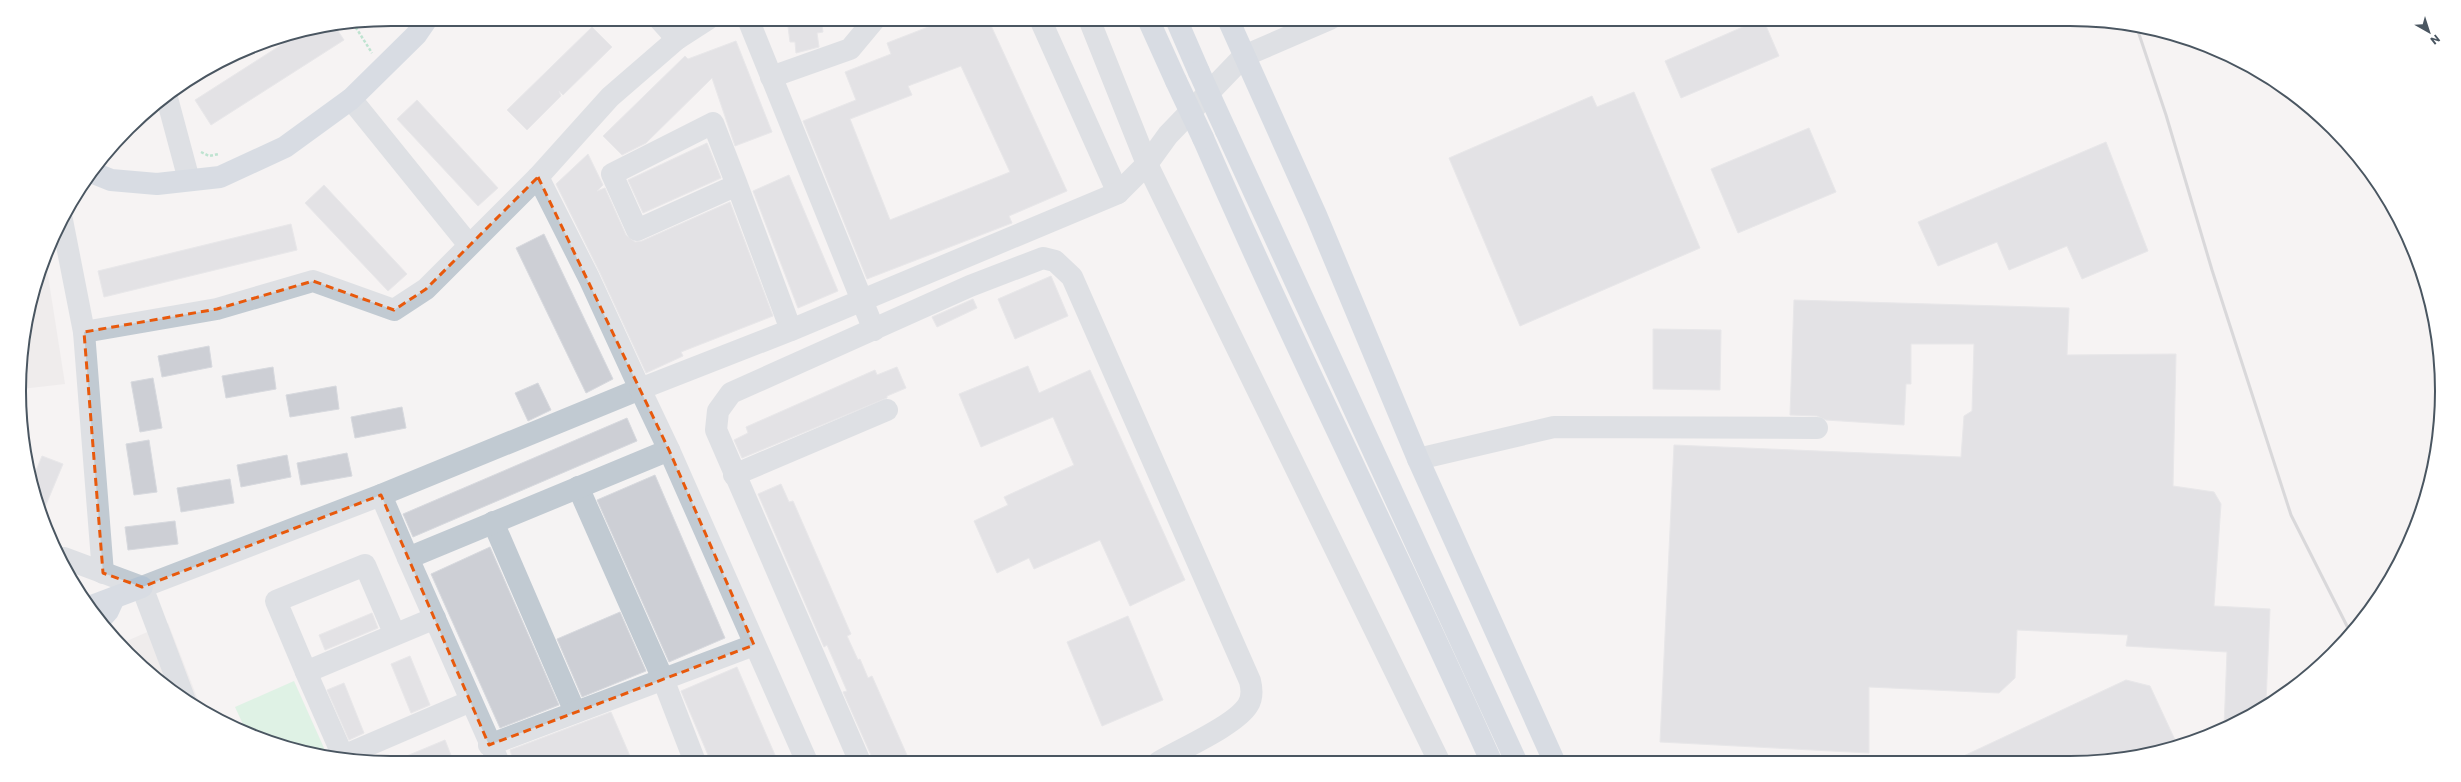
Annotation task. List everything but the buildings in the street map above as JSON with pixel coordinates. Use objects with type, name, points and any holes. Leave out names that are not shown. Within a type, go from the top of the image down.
[{"type":"main road","points":[[97,174],[111,180],[157,184],[220,177],[285,147],[351,99],[416,35],[422,26]]},
{"type":"main road","points":[[1151,26],[1203,138],[1263,276],[1454,679],[1489,756]]},
{"type":"main road","points":[[1179,26],[1514,756]]},
{"type":"main road","points":[[1231,26],[1316,215],[1418,458],[1552,756]]},
{"type":"main road","points":[[95,605],[142,587]]},
{"type":"main road","points":[[104,616],[108,611],[114,598]]},
{"type":"street","points":[[665,26],[677,39]]},
{"type":"street","points":[[84,332],[217,309],[313,281],[394,310],[426,289],[538,177],[610,97],[677,39],[697,26]]},
{"type":"street","points":[[751,26],[860,300],[874,330]]},
{"type":"street","points":[[771,77],[850,49],[869,26]]},
{"type":"street","points":[[1043,26],[1118,193]]},
{"type":"street","points":[[1092,26],[1147,164],[1437,756]]},
{"type":"street","points":[[68,559],[142,587],[381,495],[640,389],[792,330],[860,300],[1118,193],[1147,164],[1168,136],[1244,56],[1314,26]]},
{"type":"street","points":[[351,99],[469,245]]},
{"type":"street","points":[[168,102],[189,180]]},
{"type":"street","points":[[737,185],[636,230],[612,174],[713,123],[737,185],[792,330]]},
{"type":"street","points":[[538,177],[589,278],[669,450],[803,756]]},
{"type":"street","points":[[64,230],[84,332],[103,573]]},
{"type":"street","points":[[857,756],[734,475],[716,430],[718,412],[731,394],[970,286],[1042,258],[1055,261],[1072,277],[1250,681],[1252,694],[1248,705],[1232,721],[1170,756]]},
{"type":"street","points":[[734,475],[886,410]]},
{"type":"street","points":[[1418,458],[1554,427],[1817,428]]},
{"type":"street","points":[[408,558],[669,450]]},
{"type":"street","points":[[578,487],[663,679],[693,756]]},
{"type":"street","points":[[381,495],[494,754],[575,712],[754,644]]},
{"type":"street","points":[[493,522],[575,712]]},
{"type":"street","points":[[341,753],[276,601],[365,565],[395,635]]},
{"type":"street","points":[[142,587],[180,689]]},
{"type":"street","points":[[306,672],[435,618]]},
{"type":"street","points":[[351,754],[471,701]]},
{"type":"path","points":[[356,28],[373,56],[378,51]]},
{"type":"path","points":[[199,151],[209,156],[223,154]]},
{"type":"highlighted area","points":[[538,177],[669,450],[754,645],[489,745],[381,495],[142,587],[103,573],[84,332],[217,309],[313,281],[394,310],[426,289]]},
{"type":"shaded area","points":[[47,269],[65,384],[26,388],[29,343],[33,320],[38,297]]},
{"type":"shaded area","points":[[168,623],[198,701],[169,681],[126,641]]},
{"type":"green space","points":[[294,681],[325,750],[274,737],[243,724],[235,707]]},
{"type":"railway","points":[[2139,33],[2166,115],[2212,270],[2291,515],[2348,628]]}]
